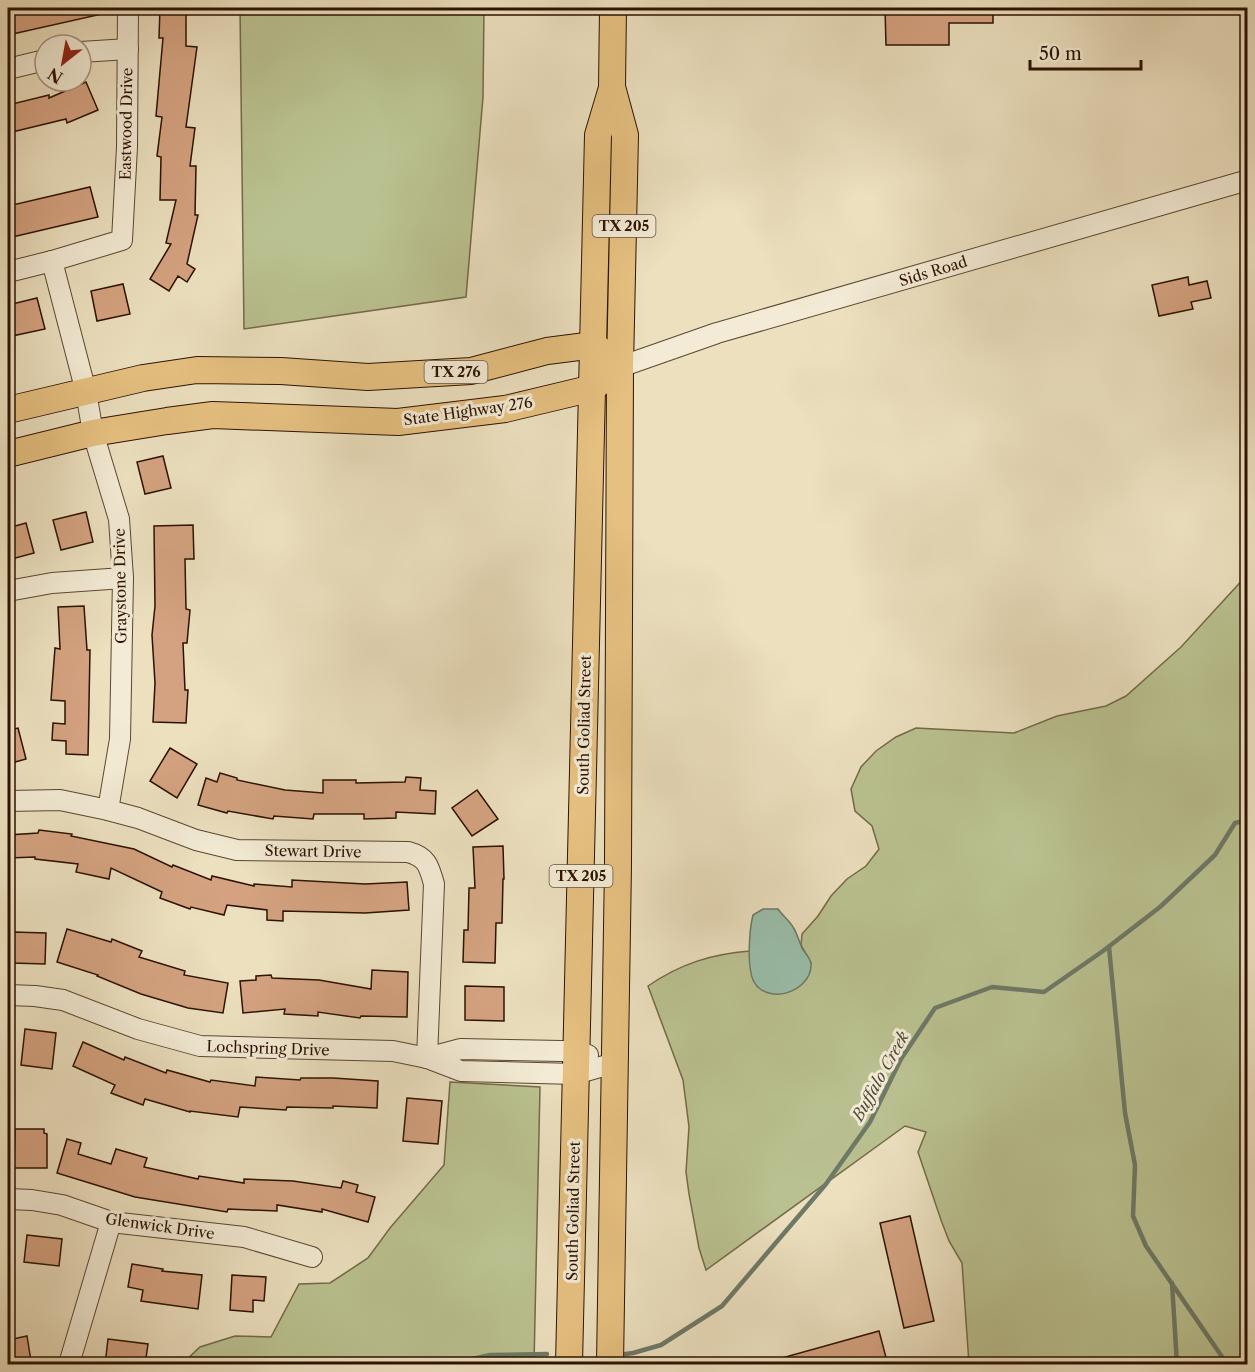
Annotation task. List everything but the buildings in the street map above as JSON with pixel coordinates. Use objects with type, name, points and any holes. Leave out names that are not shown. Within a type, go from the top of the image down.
[{"type":"main road","name":"South Goliad Street","points":[[569,1365],[598,135],[612,87],[613,8]]},
{"type":"main road","name":"South Goliad Street","points":[[610,1365],[618,865],[620,367],[625,135],[612,87]]},
{"type":"main road","points":[[594,345],[620,367]]},
{"type":"main road","name":"TX 276","points":[[8,410],[143,378],[197,370],[281,371],[368,377],[471,371],[547,351],[594,345]]},
{"type":"main road","name":"State Highway 276","points":[[8,454],[93,433],[167,420],[213,415],[398,422],[506,409],[593,388],[620,367]]},
{"type":"street","name":"Eastwood Drive","points":[[52,261],[122,240],[127,147],[128,8]]},
{"type":"street","points":[[93,51],[128,49]]},
{"type":"street","points":[[8,69],[33,63]]},
{"type":"street","name":"Sids Road","points":[[620,367],[717,333],[1248,180]]},
{"type":"street","points":[[8,272],[52,261]]},
{"type":"street","name":"Graystone Drive","points":[[52,261],[86,392],[93,433],[119,519],[123,578],[120,739],[108,810]]},
{"type":"street","points":[[8,591],[51,583],[123,578]]},
{"type":"street","name":"Stewart Drive","points":[[8,801],[60,800],[108,810],[138,818],[196,840],[237,850],[408,852],[420,855],[430,868],[434,884],[427,1058]]},
{"type":"street","name":"Lochspring Drive","points":[[8,995],[63,1000],[138,1029],[200,1046],[393,1051],[427,1058],[460,1049],[576,1063],[614,1063]]},
{"type":"street","name":"Glenwick Drive","points":[[8,1199],[62,1205],[111,1222],[244,1237],[312,1257]]},
{"type":"street","points":[[69,1365],[111,1222]]},
{"type":"shaded area","points":[[240,8],[484,8],[483,97],[466,297],[244,329]]},
{"type":"shaded area","points":[[1247,575],[1247,1364],[969,1364],[962,1263],[949,1241],[918,1152],[926,1132],[905,1126],[706,1270],[699,1248],[686,1172],[689,1127],[683,1080],[648,986],[696,961],[736,952],[750,951],[753,979],[758,987],[811,963],[801,945],[802,934],[831,896],[847,879],[866,866],[879,849],[872,826],[855,811],[851,789],[861,767],[876,751],[896,737],[916,728],[1014,733],[1057,716],[1106,706],[1126,696],[1181,647]]},
{"type":"shaded area","points":[[763,909],[778,909],[790,922],[811,962],[809,974],[804,982],[787,993],[768,993],[759,988],[751,974],[749,948],[753,915]]},
{"type":"shaded area","points":[[450,1082],[540,1087],[534,1364],[182,1364],[200,1347],[235,1336],[271,1337],[299,1284],[330,1283],[368,1258],[390,1228],[444,1165]]},
{"type":"waterway","name":"Buffalo Creek","points":[[618,1355],[661,1345],[722,1306],[826,1184],[870,1122],[901,1059],[935,1008],[992,987],[1044,992],[1103,951],[1160,907],[1215,855],[1235,823],[1248,820]]},
{"type":"waterway","points":[[1109,947],[1125,1113],[1135,1165],[1133,1216],[1146,1246],[1227,1364]]},
{"type":"waterway","points":[[1172,1283],[1177,1364]]},
{"type":"waterway","name":"Buffalo Creek","points":[[451,1364],[490,1355],[547,1354]]},
{"type":"waterway","name":"Buffalo Creek","points":[[478,1364],[488,1357]]}]
